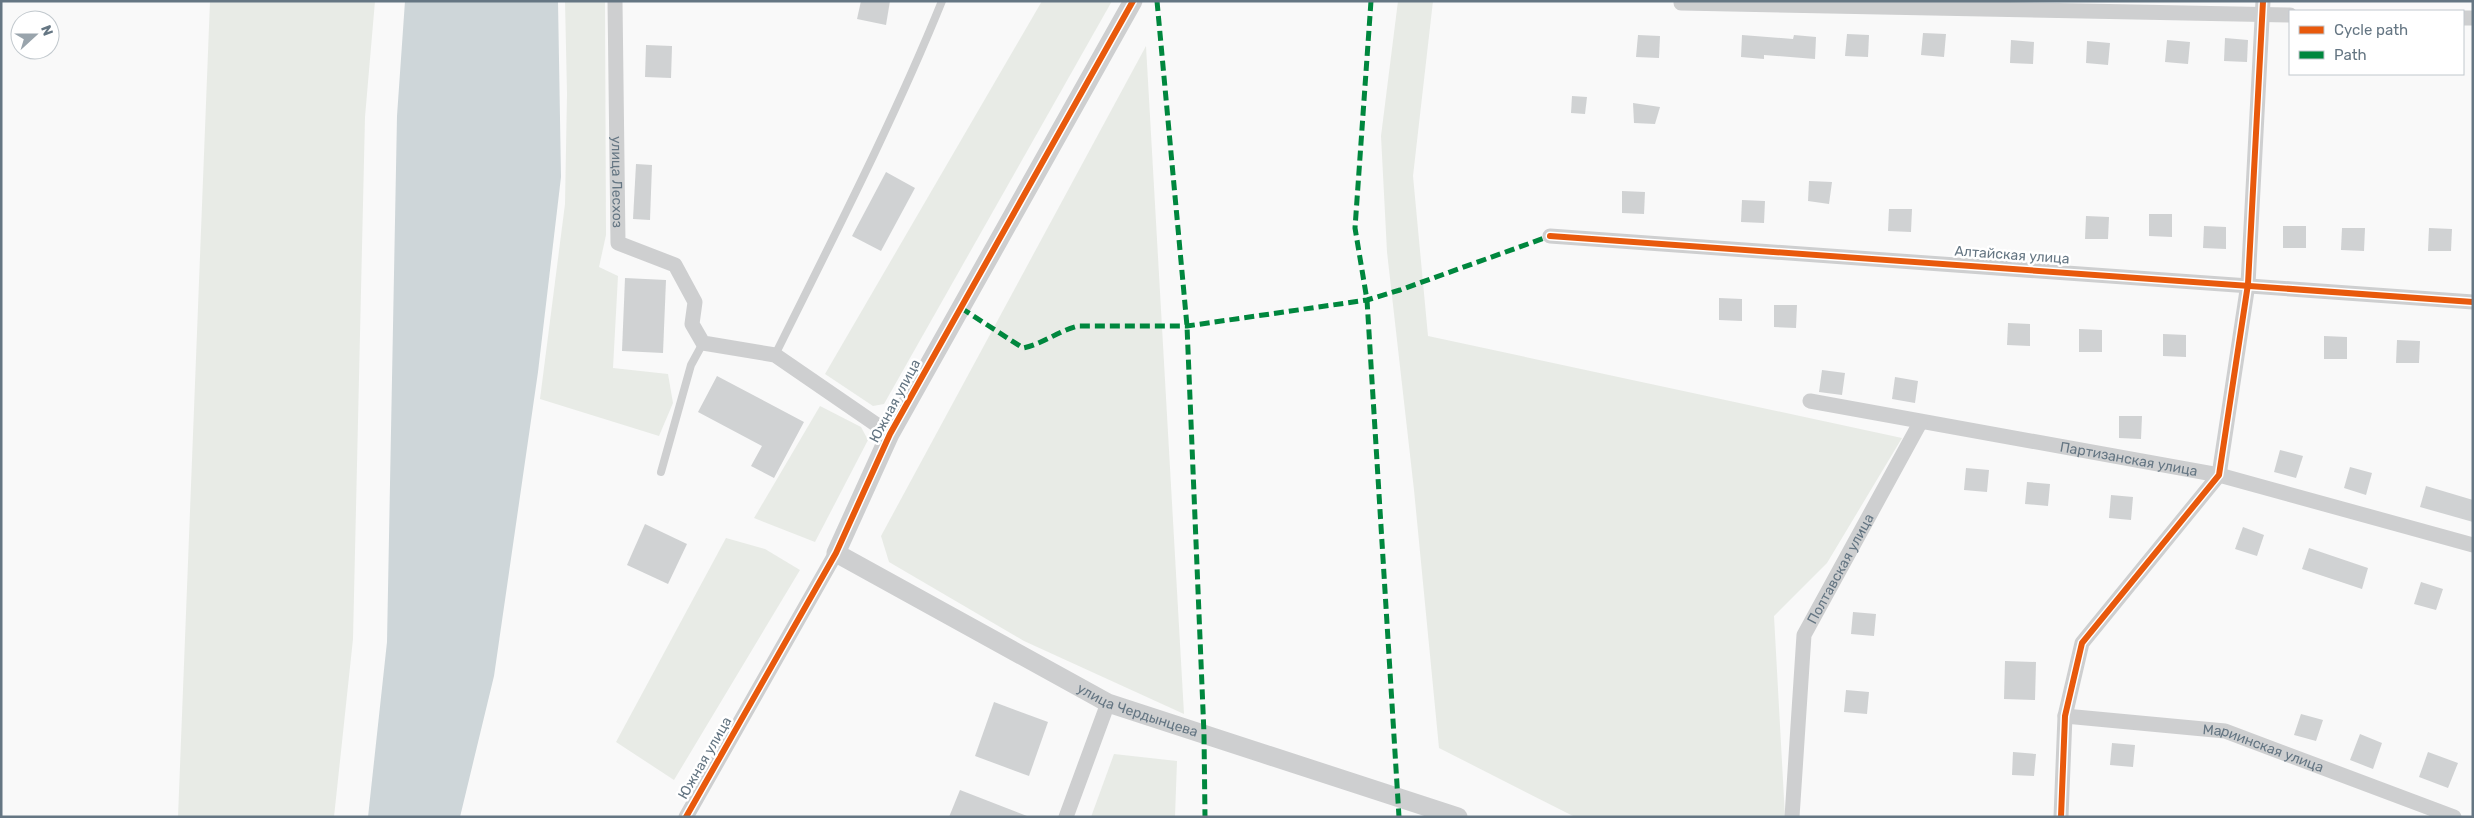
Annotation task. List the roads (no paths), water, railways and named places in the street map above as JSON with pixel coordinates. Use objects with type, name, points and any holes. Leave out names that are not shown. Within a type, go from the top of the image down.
[{"type":"street","name":"улица Лесхоз","points":[[615,1],[618,243],[675,265],[695,302],[692,324],[703,343]]},
{"type":"street","name":"Южная улица","points":[[686,817],[836,553],[890,434],[1133,1]]},
{"type":"street","points":[[1681,3],[2262,8],[2289,14]]},
{"type":"street","points":[[2061,817],[2065,716],[2082,643],[2218,475],[2248,284],[2262,8]]},
{"type":"street","name":"Алтайская улица","points":[[1550,236],[2248,284],[2473,302]]},
{"type":"street","points":[[703,343],[775,355],[890,434]]},
{"type":"street","name":"Партизанская улица","points":[[1810,401],[2218,475],[2473,545]]},
{"type":"street","name":"Полтавская улица","points":[[1792,817],[1804,635],[1920,422]]},
{"type":"street","name":"улица Чердынцева","points":[[836,553],[1108,703],[1458,817]]},
{"type":"street","points":[[1066,817],[1108,703]]},
{"type":"street","name":"Мариинская улица","points":[[2065,716],[2225,731],[2454,817]]},
{"type":"lane","points":[[775,355],[877,148],[916,64],[942,1]]},
{"type":"lane","points":[[661,472],[691,365],[703,343]]}]
